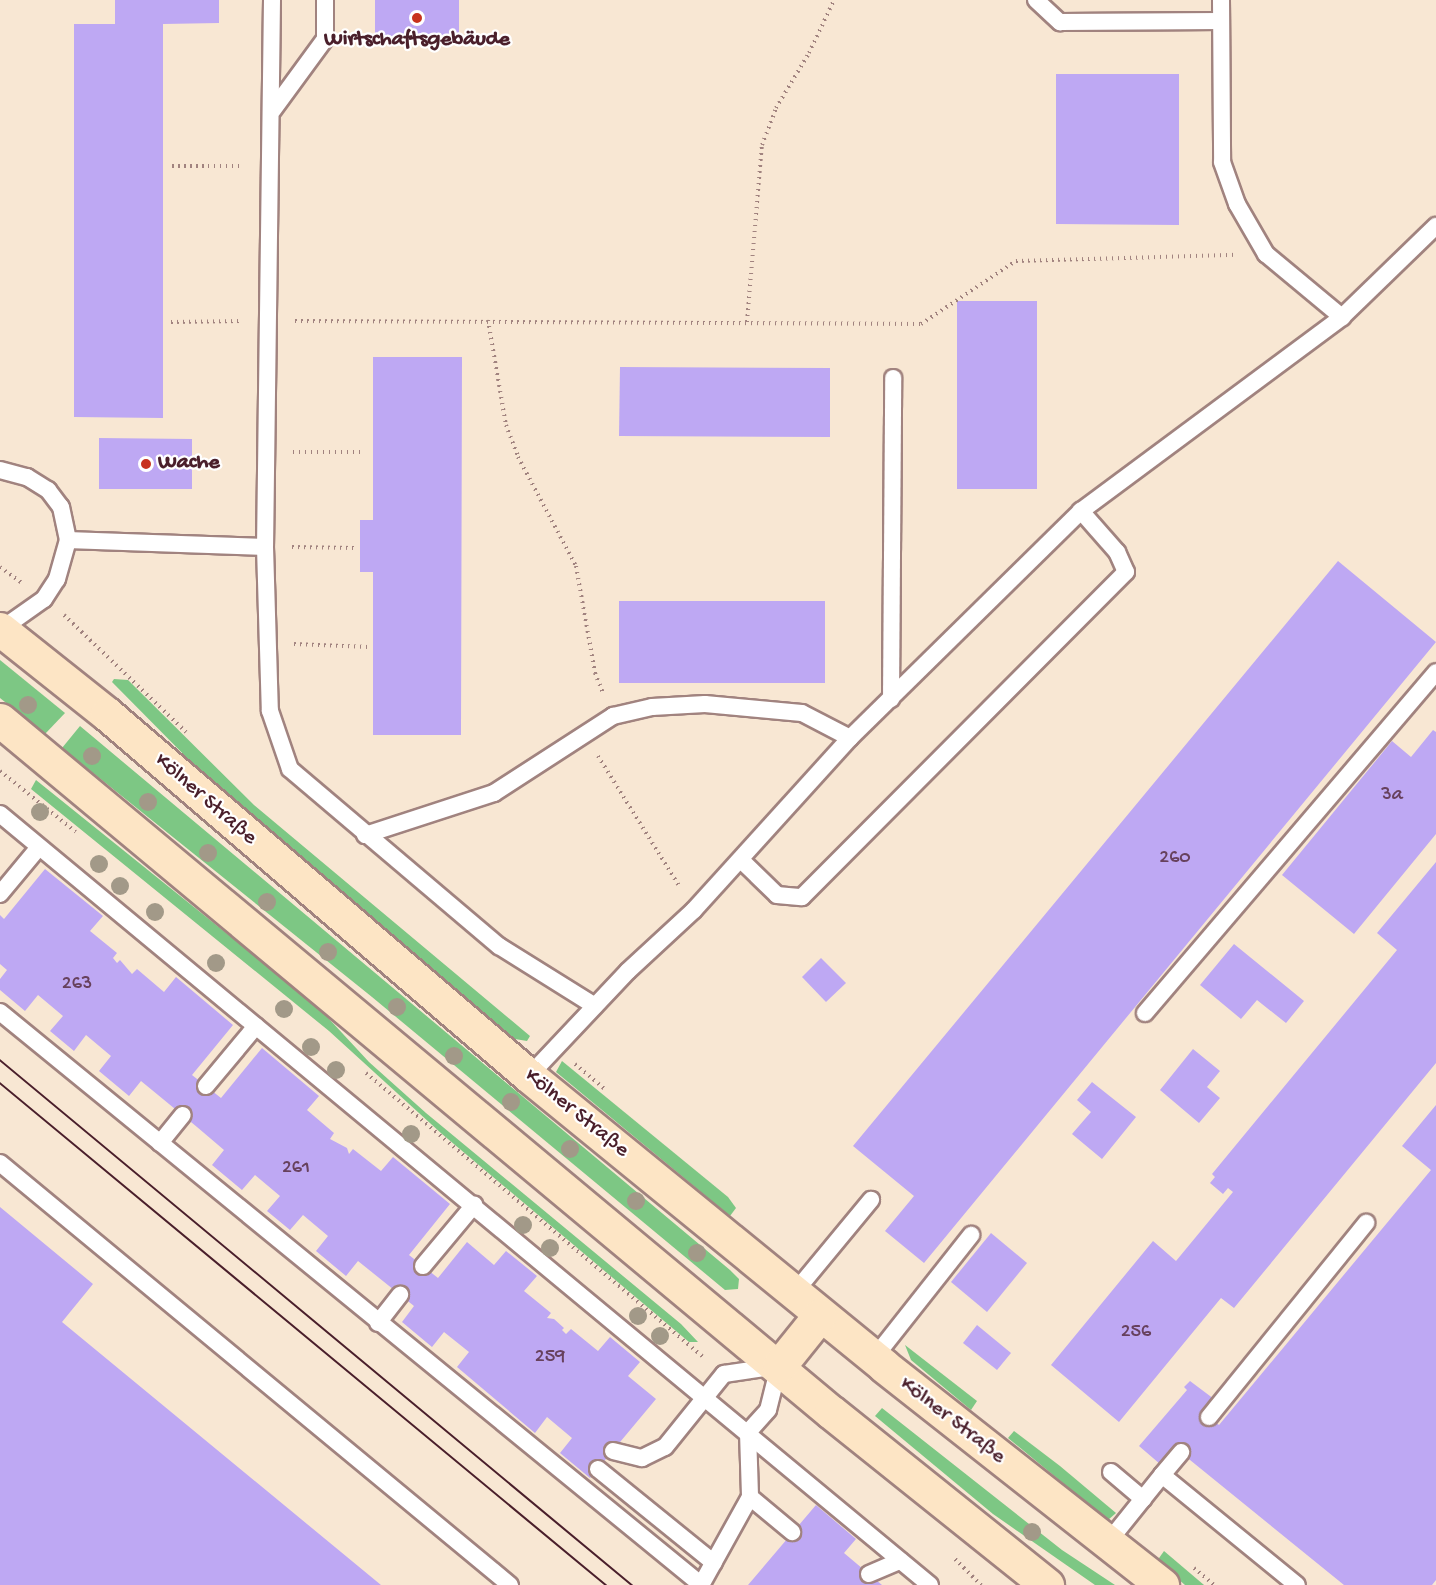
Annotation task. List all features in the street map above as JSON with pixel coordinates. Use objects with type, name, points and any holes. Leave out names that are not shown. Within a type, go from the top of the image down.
[{"type":"main road","name":"Kölner Straße","points":[[0,630],[107,714],[529,1076],[820,1315],[1162,1585]]},
{"type":"main road","points":[[0,720],[778,1366],[1047,1585]]},
{"type":"main road","points":[[778,1366],[820,1315]]},
{"type":"lane","points":[[272,0],[273,110],[270,166],[270,321],[265,547],[266,643],[270,711],[290,769],[364,835],[499,946],[595,1006]]},
{"type":"lane","points":[[273,110],[325,39],[325,0]]},
{"type":"lane","points":[[1036,0],[1060,22],[1221,21]]},
{"type":"lane","points":[[1221,0],[1222,162],[1237,204],[1266,254],[1342,317]]},
{"type":"lane","points":[[529,1076],[595,1006],[694,910],[850,738],[1081,511],[1342,317],[1436,226]]},
{"type":"lane","points":[[891,699],[893,378]]},
{"type":"lane","points":[[0,470],[27,477],[48,490],[62,507],[68,540],[57,579],[44,599],[0,630]]},
{"type":"lane","points":[[741,860],[777,895],[801,897],[1126,572],[1117,552],[1081,511]]},
{"type":"lane","points":[[68,540],[265,547]]},
{"type":"lane","points":[[1145,1013],[1436,672]]},
{"type":"lane","points":[[364,835],[494,793],[586,736],[613,716],[652,707],[705,704],[801,713],[850,738]]},
{"type":"lane","points":[[0,814],[706,1396],[930,1585]]},
{"type":"lane","points":[[0,894],[39,847]]},
{"type":"lane","points":[[0,1012],[700,1584],[750,1497],[748,1432],[768,1410],[778,1366],[724,1374],[665,1447],[642,1458],[613,1451]]},
{"type":"lane","points":[[207,1086],[256,1026]]},
{"type":"lane","points":[[160,1143],[183,1115]]},
{"type":"lane","points":[[0,1163],[510,1585]]},
{"type":"lane","points":[[794,1293],[871,1200]]},
{"type":"lane","points":[[423,1266],[474,1206]]},
{"type":"lane","points":[[1209,1417],[1366,1223]]},
{"type":"lane","points":[[874,1358],[971,1235]]},
{"type":"lane","points":[[378,1323],[400,1295]]},
{"type":"lane","points":[[1109,1541],[1181,1452]]},
{"type":"lane","points":[[598,1469],[714,1563]]},
{"type":"lane","points":[[1111,1472],[1143,1499]]},
{"type":"lane","points":[[1162,1475],[1297,1585]]},
{"type":"lane","points":[[750,1497],[792,1532]]},
{"type":"lane","points":[[869,1574],[900,1561]]},
{"type":"path","points":[[747,322],[762,145],[776,108],[809,53],[834,0]]},
{"type":"path","points":[[172,166],[270,166]]},
{"type":"path","points":[[171,322],[488,320],[921,324],[1016,261],[1266,254]]},
{"type":"path","points":[[488,320],[506,425],[518,457],[576,566],[595,673],[613,716]]},
{"type":"path","points":[[268,452],[364,452]]},
{"type":"path","points":[[265,547],[354,548]]},
{"type":"path","points":[[0,567],[44,599],[191,737]]},
{"type":"path","points":[[266,643],[368,647]]},
{"type":"path","points":[[586,736],[694,910]]},
{"type":"path","points":[[555,1048],[609,1093]]},
{"type":"path","points":[[1189,1564],[1214,1585]]},
{"type":"green space","points":[[0,660],[65,713],[45,734],[0,698]]},
{"type":"green space","points":[[114,679],[128,680],[254,805],[530,1036],[527,1041],[515,1039],[477,1010],[272,836],[202,773],[112,682]]},
{"type":"green space","points":[[80,726],[730,1270],[739,1279],[738,1289],[725,1290],[372,997],[62,748]]},
{"type":"green space","points":[[36,780],[318,1007],[369,1062],[426,1113],[681,1324],[698,1342],[689,1342],[442,1134],[329,1031],[31,789]]},
{"type":"green space","points":[[562,1061],[728,1197],[736,1208],[730,1216],[556,1072]]},
{"type":"green space","points":[[905,1345],[977,1401],[971,1410],[911,1360]]},
{"type":"green space","points":[[882,1408],[1062,1550],[1115,1585],[1095,1585],[993,1514],[875,1416]]},
{"type":"green space","points":[[1014,1431],[1116,1513],[1108,1520],[1008,1438]]},
{"type":"green space","points":[[1164,1551],[1204,1585],[1185,1585],[1157,1561]]},
{"type":"building","points":[[115,0],[219,0],[219,23],[163,24],[163,418],[74,417],[74,24],[115,24]]},
{"type":"building","name":"Wirtschaftsgebäude","points":[[375,0],[459,0],[459,36],[375,37]]},
{"type":"building","points":[[1056,74],[1179,74],[1179,225],[1056,224]]},
{"type":"building","points":[[957,301],[1037,301],[1037,489],[957,489]]},
{"type":"building","points":[[373,357],[462,357],[461,735],[373,735],[373,572],[360,572],[360,520],[373,520]]},
{"type":"building","points":[[620,367],[830,368],[830,437],[619,436]]},
{"type":"building","name":"Wache","points":[[99,438],[192,439],[192,489],[99,489]]},
{"type":"building","points":[[1338,561],[1436,642],[924,1263],[885,1231],[914,1196],[853,1146]]},
{"type":"building","points":[[619,601],[825,601],[825,683],[619,683]]},
{"type":"building","points":[[1433,730],[1436,732],[1436,834],[1354,934],[1282,875],[1392,741],[1411,757]]},
{"type":"building","points":[[1436,862],[1436,1063],[1234,1308],[1221,1298],[1119,1422],[1051,1365],[1153,1241],[1176,1261],[1233,1192],[1228,1188],[1223,1194],[1210,1183],[1215,1177],[1212,1174],[1397,950],[1377,933]]},
{"type":"building","points":[[45,869],[103,916],[90,931],[117,953],[113,958],[117,963],[120,960],[132,974],[137,969],[164,992],[176,977],[233,1025],[192,1075],[221,1098],[262,1048],[319,1096],[307,1110],[334,1133],[330,1139],[347,1148],[349,1154],[353,1149],[381,1171],[393,1157],[450,1204],[409,1255],[438,1278],[467,1242],[494,1265],[506,1251],[537,1276],[524,1291],[551,1313],[547,1318],[554,1319],[564,1328],[562,1330],[566,1334],[571,1329],[598,1351],[610,1337],[640,1362],[628,1376],[656,1399],[590,1478],[560,1453],[572,1438],[547,1417],[535,1433],[457,1367],[469,1352],[444,1332],[432,1347],[402,1322],[414,1306],[358,1261],[346,1276],[316,1251],[328,1236],[303,1215],[290,1230],[267,1211],[280,1196],[255,1175],[242,1190],[212,1165],[224,1150],[197,1127],[141,1081],[129,1096],[99,1071],[111,1056],[86,1035],[74,1051],[50,1031],[63,1016],[38,995],[25,1011],[0,990],[0,979],[7,970],[0,964],[0,915],[4,919]]},
{"type":"building","points":[[1234,944],[1304,1001],[1286,1023],[1257,1000],[1241,1019],[1200,985]]},
{"type":"building","points":[[821,958],[846,983],[826,1002],[802,977]]},
{"type":"building","points":[[1193,1049],[1220,1071],[1207,1087],[1220,1098],[1199,1123],[1160,1090]]},
{"type":"building","points":[[1092,1082],[1136,1117],[1102,1159],[1072,1134],[1091,1112],[1077,1100]]},
{"type":"building","points":[[1436,1105],[1436,1580],[1432,1585],[1344,1585],[1174,1447],[1160,1464],[1139,1446],[1187,1390],[1184,1387],[1190,1381],[1214,1399],[1203,1412],[1219,1425],[1431,1170],[1402,1146]]},
{"type":"building","points":[[0,1207],[93,1284],[62,1322],[381,1585],[0,1585]]},
{"type":"building","points":[[991,1233],[1027,1263],[987,1312],[951,1282]]},
{"type":"building","points":[[977,1325],[1011,1353],[997,1370],[963,1343]]},
{"type":"building","points":[[816,1505],[856,1539],[844,1553],[882,1585],[748,1585]]},
{"type":"tram line","points":[[0,1060],[632,1585]]},
{"type":"tram line","points":[[0,1083],[606,1585]]},
{"type":"place","name":"Wirtschaftsgebäude","points":[[417,18]]},
{"type":"place","name":"Wache","points":[[146,464]]}]
